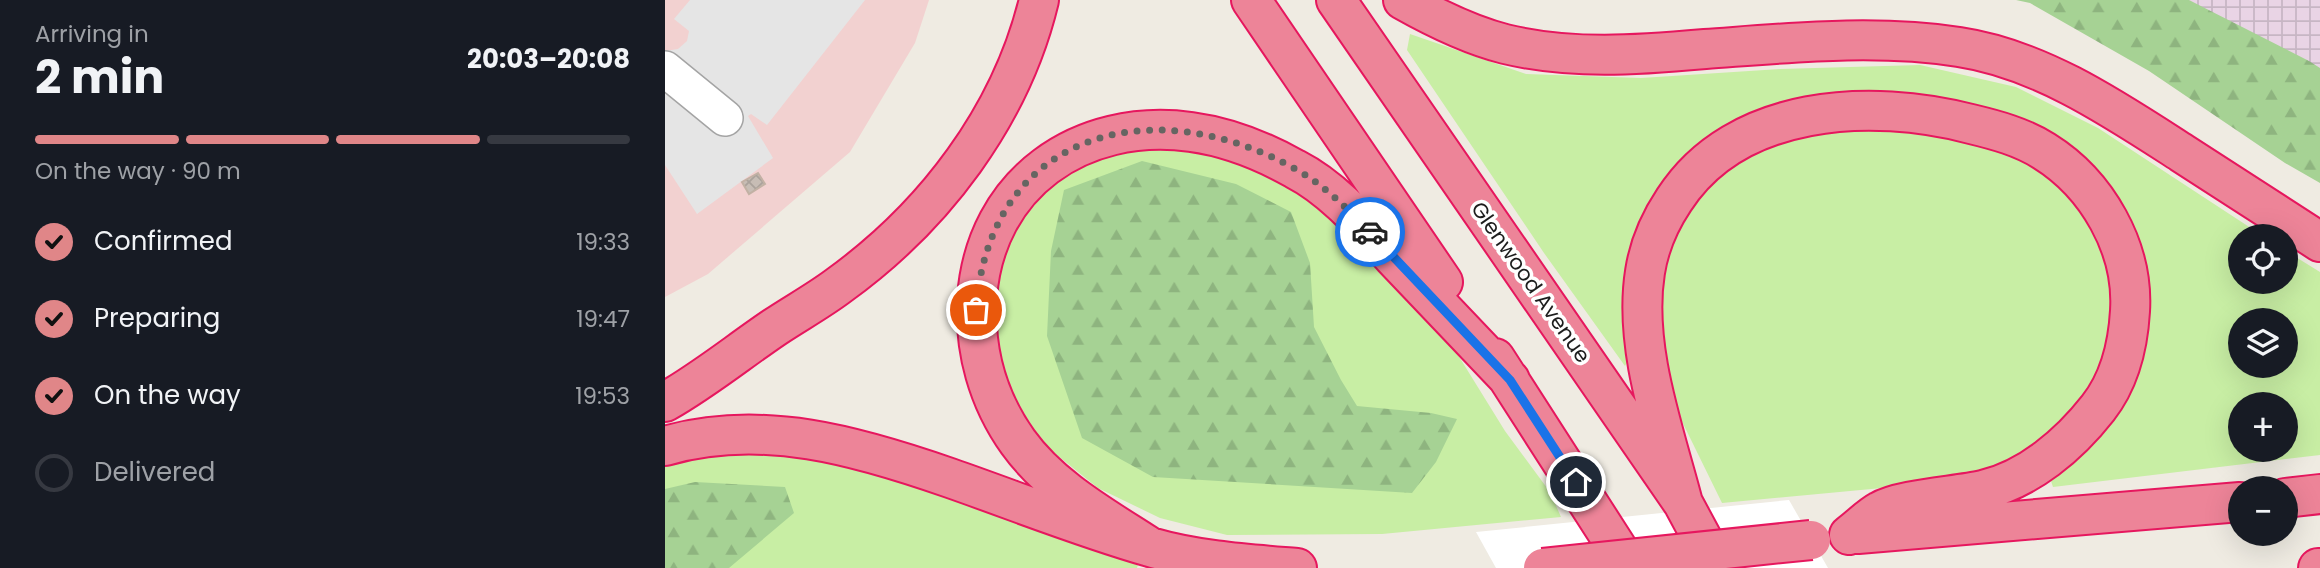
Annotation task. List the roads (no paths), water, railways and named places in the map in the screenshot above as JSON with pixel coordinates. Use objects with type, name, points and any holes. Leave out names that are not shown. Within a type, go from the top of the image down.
[{"type":"highway","points":[[665,402],[693,386],[839,286],[920,215],[970,154],[1004,96],[1030,34],[1039,0]]},
{"type":"highway","points":[[1251,0],[1510,380],[1630,568]]},
{"type":"highway","name":"Glenwood Avenue","points":[[1336,0],[1683,503],[1718,568]]},
{"type":"highway","points":[[1403,0],[1462,30],[1504,44],[1583,55],[1625,56],[1875,40],[1921,42],[1986,53],[2049,76],[2092,97],[2320,242]]},
{"type":"highway","points":[[1683,503],[1646,357],[1642,301],[1645,272],[1666,212],[1699,169],[1719,152],[1770,127],[1801,118],[1863,111],[1949,118],[2003,133],[2043,150],[2074,175],[2096,201],[2119,242],[2131,298],[2127,340],[2117,374],[2100,405],[2075,435],[2022,475],[1986,489],[1883,509],[1849,535]]},
{"type":"highway","points":[[1150,547],[1081,502],[1041,467],[1020,444],[1006,423],[982,366],[976,310],[978,284],[991,237],[1001,216],[1028,180],[1072,149],[1100,138],[1131,131],[1192,132],[1227,139],[1299,170],[1353,214],[1510,380]]},
{"type":"highway","points":[[665,377],[776,327]]},
{"type":"highway","points":[[665,446],[691,439],[734,434],[782,435],[839,444],[914,466],[1150,547],[1216,561],[1297,568]]},
{"type":"highway","points":[[2298,497],[2320,494]]},
{"type":"highway","points":[[1543,568],[1849,535],[2228,503]]},
{"type":"lane","points":[[665,69],[725,117]]}]
